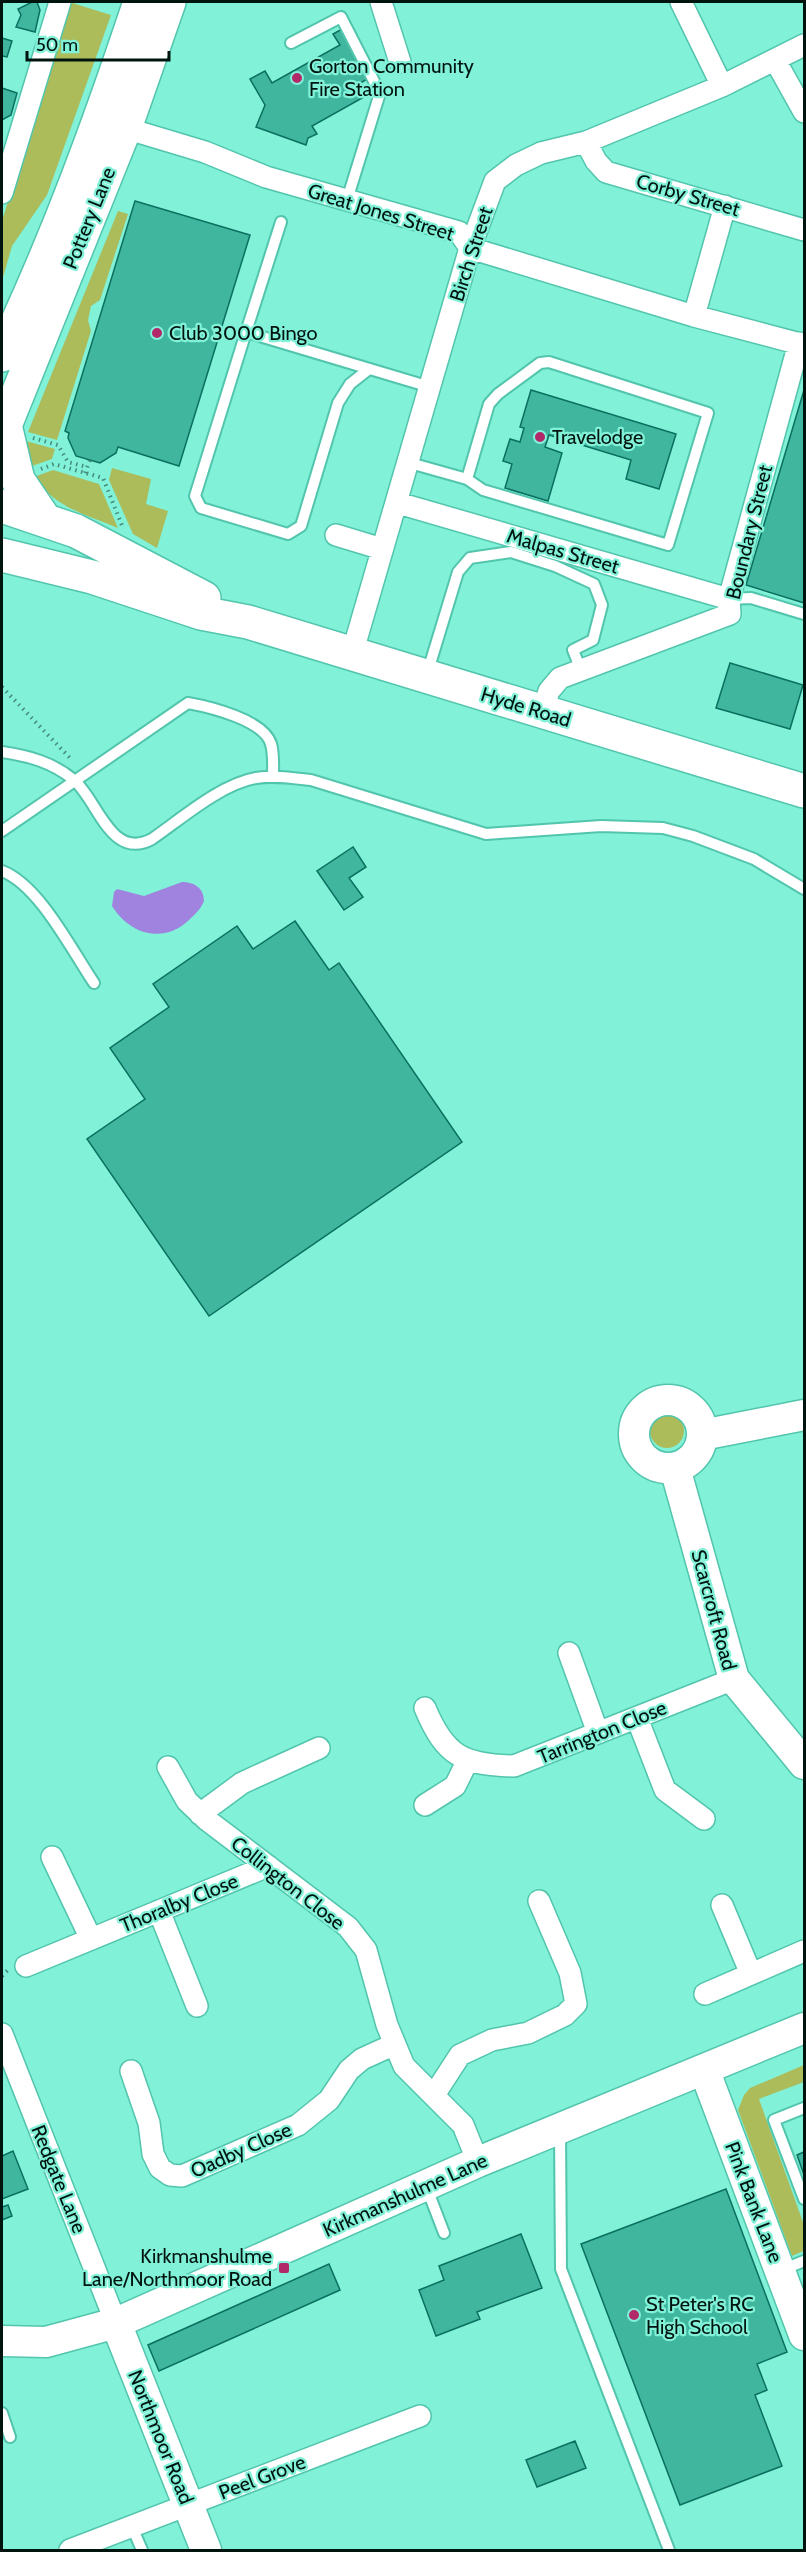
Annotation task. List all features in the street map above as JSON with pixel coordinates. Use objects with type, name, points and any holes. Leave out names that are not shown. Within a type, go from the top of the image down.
[{"type":"highway","name":"Pottery Lane","points":[[2,355],[57,235],[108,100],[140,2]]},
{"type":"highway","name":"Pottery Lane","points":[[12,432],[125,128],[169,2]]},
{"type":"highway","points":[[12,432],[18,480],[45,520]]},
{"type":"highway","name":"Hyde Road","points":[[2,506],[76,531],[248,622]]},
{"type":"highway","points":[[2,531],[61,549],[92,563],[137,592]]},
{"type":"highway","name":"Hyde Road","points":[[2,555],[92,577],[201,613],[248,622],[804,791]]},
{"type":"highway","points":[[2,569],[37,570],[92,577]]},
{"type":"street","points":[[2,193],[6,160],[60,2]]},
{"type":"street","points":[[381,2],[400,62]]},
{"type":"street","points":[[681,2],[722,86]]},
{"type":"street","name":"Birch Street","points":[[352,654],[382,549],[410,463],[470,248],[495,182],[516,165],[540,153],[586,142],[722,86],[804,45]]},
{"type":"street","points":[[775,60],[804,112]]},
{"type":"street","points":[[108,100],[125,128]]},
{"type":"street","name":"Great Jones Street","points":[[125,128],[205,152],[266,177],[459,232],[470,248],[694,316],[802,344]]},
{"type":"street","name":"Corby Street","points":[[586,142],[596,161],[606,172],[804,230]]},
{"type":"street","points":[[694,316],[725,206]]},
{"type":"street","name":"Boundary Street","points":[[542,712],[551,688],[560,678],[730,614],[729,599],[802,344]]},
{"type":"street","name":"Malpas Street","points":[[398,503],[729,599]]},
{"type":"street","points":[[336,535],[382,549]]},
{"type":"street","points":[[678,1401],[696,1414],[702,1435],[694,1456],[675,1468],[664,1468],[653,1465],[637,1449],[634,1427],[639,1416],[655,1402],[678,1401]]},
{"type":"street","points":[[702,1435],[804,1415]]},
{"type":"street","name":"Scarcroft Road","points":[[675,1468],[734,1679],[804,1764]]},
{"type":"street","points":[[569,1653],[598,1733]]},
{"type":"street","name":"Tarrington Close","points":[[425,1708],[436,1734],[457,1756],[486,1766],[514,1767],[734,1679]]},
{"type":"street","points":[[637,1718],[665,1790],[704,1819]]},
{"type":"street","points":[[200,1814],[242,1783],[319,1748]]},
{"type":"street","points":[[425,1805],[455,1785],[468,1760]]},
{"type":"street","name":"Collington Close","points":[[168,1767],[187,1801],[200,1814],[348,1927],[366,1950],[404,2066],[463,2125],[478,2162]]},
{"type":"street","points":[[52,1857],[91,1939]]},
{"type":"street","name":"Thoralby Close","points":[[26,1966],[268,1866]]},
{"type":"street","points":[[434,2095],[460,2055],[492,2040],[528,2033],[565,2015],[576,2004],[570,1973],[539,1901]]},
{"type":"street","points":[[722,1905],[752,1974]]},
{"type":"street","points":[[159,1911],[197,2006]]},
{"type":"street","points":[[705,1994],[804,1951]]},
{"type":"street","name":"Kirkmanshulme Lane","points":[[2,2341],[46,2342],[116,2323],[478,2162],[804,2028]]},
{"type":"street","name":"Oadby Close","points":[[131,2071],[149,2123],[156,2161],[160,2168],[170,2175],[182,2176],[298,2125],[329,2100],[349,2070],[362,2060],[395,2044]]},
{"type":"street","name":"Redgate Lane","points":[[4,2045],[116,2323]]},
{"type":"street","name":"Pink Bank Lane","points":[[704,2069],[792,2266],[804,2335]]},
{"type":"street","name":"Northmoor Road","points":[[116,2323],[206,2550]]},
{"type":"street","name":"Peel Grove","points":[[70,2550],[420,2416]]},
{"type":"lane","points":[[291,43],[341,17],[378,87],[378,106],[346,200]]},
{"type":"lane","points":[[281,222],[195,496],[201,508],[288,534],[301,526],[338,403],[350,384],[369,369]]},
{"type":"lane","points":[[246,332],[430,387]]},
{"type":"lane","points":[[410,463],[467,479],[483,490],[668,545],[708,413],[549,363],[540,363],[493,399],[467,479]]},
{"type":"lane","points":[[426,677],[458,572],[470,558],[511,552],[555,566],[594,584],[602,605],[593,640],[573,650],[581,670]]},
{"type":"lane","points":[[729,599],[751,598],[804,614]]},
{"type":"lane","points":[[2,831],[76,782],[84,772],[188,703],[215,708],[252,725],[265,734],[271,742],[273,777]]},
{"type":"lane","points":[[2,752],[40,759],[76,782],[118,839],[141,845],[238,783],[273,777],[311,780],[486,834],[601,826],[663,828],[693,836],[754,859],[804,889]]},
{"type":"lane","points":[[2,871],[16,877],[32,891],[94,983]]},
{"type":"lane","points":[[804,2108],[774,2120],[804,2199]]},
{"type":"lane","points":[[560,2130],[561,2269],[669,2550]]},
{"type":"lane","points":[[426,2186],[444,2233]]},
{"type":"lane","points":[[2,2413],[10,2437]]},
{"type":"lane","points":[[132,2526],[142,2550]]},
{"type":"path","points":[[12,432],[58,445],[68,462],[87,467]]},
{"type":"path","points":[[86,473],[90,460]]},
{"type":"path","points":[[36,471],[54,464],[103,478],[126,537]]},
{"type":"path","points":[[2,687],[84,772]]},
{"type":"green space","points":[[69,2],[111,15],[47,195],[12,246],[2,281],[2,221]]},
{"type":"green space","points":[[118,211],[128,214],[100,300],[91,306],[88,320],[91,331],[57,440],[28,432]]},
{"type":"green space","points":[[26,441],[55,449],[52,459],[29,467]]},
{"type":"green space","points":[[112,468],[151,479],[146,504],[168,511],[157,548],[133,534],[109,480]]},
{"type":"green space","points":[[53,470],[99,484],[118,528],[61,503],[34,477]]},
{"type":"green space","points":[[667,1414],[679,1419],[684,1431],[679,1443],[667,1448],[655,1443],[650,1431],[655,1419]]},
{"type":"green space","points":[[804,2065],[804,2082],[759,2099],[804,2225],[804,2251],[792,2256],[738,2110],[744,2095],[750,2088]]},
{"type":"shaded area","points":[[182,882],[198,887],[204,896],[204,901],[200,909],[189,920],[169,932],[158,934],[138,930],[119,916],[112,906],[114,892],[117,889],[144,896]]},
{"type":"building","points":[[37,2],[40,10],[35,32],[16,27],[21,15],[18,9]]},
{"type":"building","points":[[342,29],[369,78],[357,85],[364,97],[312,126],[317,134],[308,138],[306,145],[256,127],[265,105],[250,79],[265,71],[272,83],[340,45],[333,34]]},
{"type":"building","points":[[2,38],[12,41],[7,57],[2,56]]},
{"type":"building","points":[[2,88],[17,93],[11,115],[2,120]]},
{"type":"building","name":"Club 3000 Bingo","points":[[135,201],[250,235],[179,466],[118,447],[116,453],[100,463],[76,456],[68,438],[69,433],[65,431]]},
{"type":"building","points":[[531,390],[676,434],[659,489],[626,479],[631,460],[549,435],[545,447],[562,453],[548,501],[505,488],[512,464],[503,461],[510,439],[520,442],[524,428],[520,427]]},
{"type":"building","points":[[804,390],[804,603],[746,585]]},
{"type":"building","points":[[730,663],[803,685],[790,729],[716,708]]},
{"type":"building","points":[[353,847],[366,867],[349,878],[363,897],[344,910],[317,871]]},
{"type":"building","points":[[295,921],[329,970],[339,963],[462,1142],[209,1316],[87,1139],[145,1099],[110,1048],[169,1007],[153,984],[237,926],[253,949]]},
{"type":"building","points":[[13,2151],[28,2189],[2,2199],[2,2156]]},
{"type":"building","points":[[804,2152],[804,2175],[797,2155]]},
{"type":"building","points":[[726,2189],[787,2352],[757,2364],[767,2390],[755,2395],[782,2466],[680,2505],[581,2244]]},
{"type":"building","points":[[8,2205],[12,2216],[2,2220],[2,2207]]},
{"type":"building","points":[[521,2234],[542,2288],[477,2312],[480,2319],[436,2336],[419,2290],[444,2280],[439,2266]]},
{"type":"building","points":[[329,2264],[340,2290],[159,2371],[148,2345]]},
{"type":"building","points":[[575,2441],[586,2468],[537,2487],[526,2460]]},
{"type":"place","name":"Gorton Community Fire Station","points":[[297,78]]},
{"type":"place","name":"Club 3000 Bingo","points":[[157,333]]},
{"type":"place","name":"Travelodge","points":[[540,437]]},
{"type":"place","name":"Kirkmanshulme Lane/Northmoor Road","points":[[284,2268]]},
{"type":"place","name":"St Peter's RC High School","points":[[634,2315]]}]
